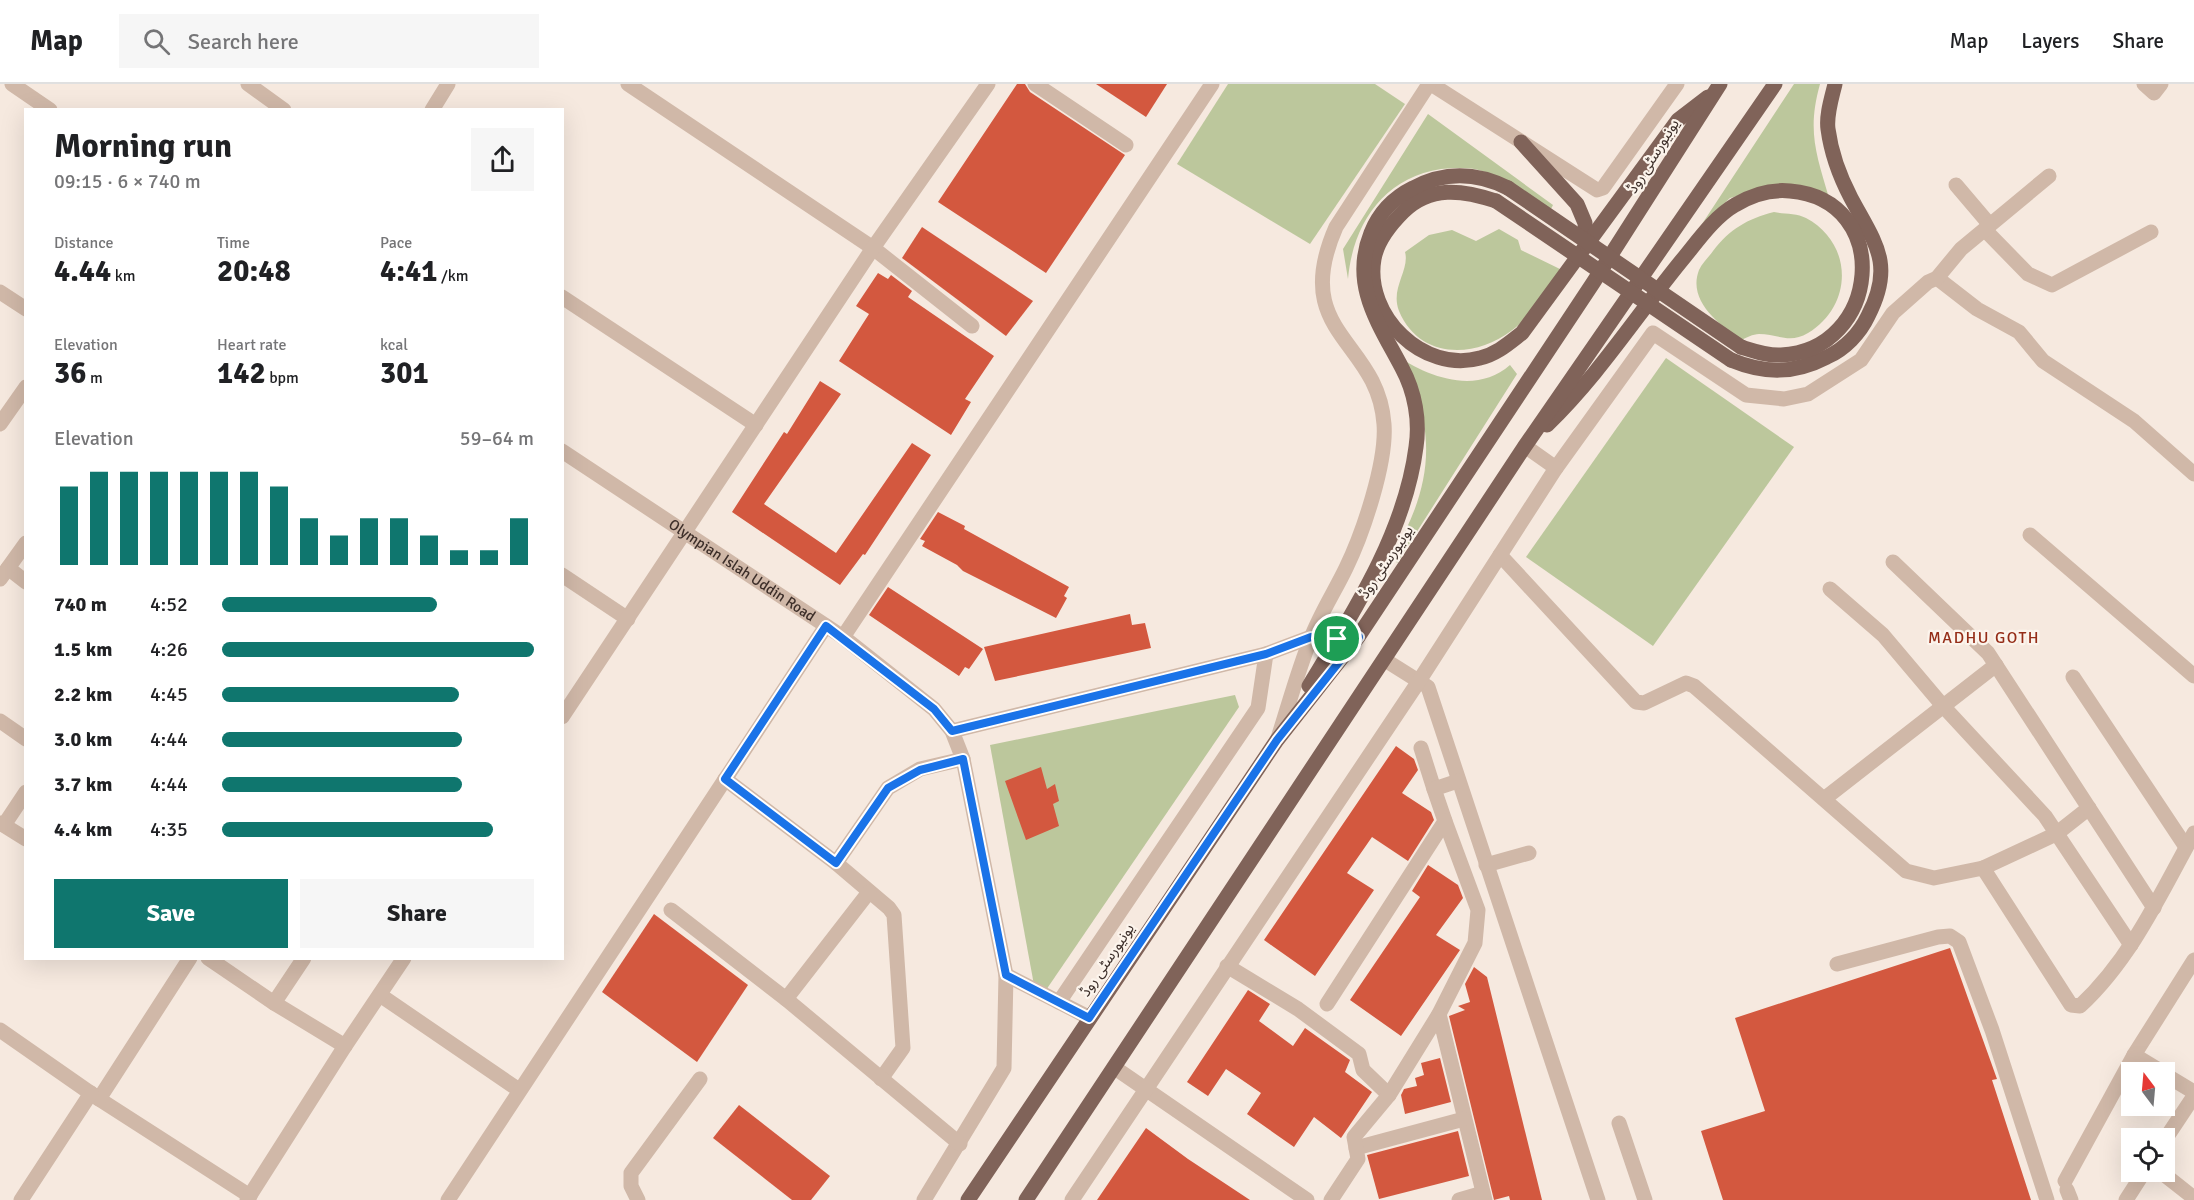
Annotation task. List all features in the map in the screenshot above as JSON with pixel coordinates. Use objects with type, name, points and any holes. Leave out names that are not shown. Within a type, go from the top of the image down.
[{"type":"main road","points":[[1026,1200],[1525,446],[1774,84]]},
{"type":"main road","points":[[1718,87],[1678,120],[1586,244],[1522,333],[1498,352],[1478,359],[1454,360],[1432,355],[1412,346],[1395,330],[1376,291],[1374,257],[1383,237],[1394,220],[1422,198],[1443,191],[1458,191],[1496,201],[1731,360],[1751,368],[1782,372],[1806,367],[1830,356],[1848,343],[1864,324],[1875,303],[1880,282],[1880,261],[1874,237],[1841,176],[1827,126],[1835,84]]},
{"type":"main road","name":"یونیورسٹی روڈ","points":[[968,1200],[1277,740],[1359,637],[1599,275],[1718,87]]},
{"type":"main road","points":[[1521,142],[1577,204],[1585,223],[1586,244]]},
{"type":"main road","points":[[1277,740],[1337,639],[1391,538],[1410,483],[1418,430],[1416,413],[1403,369],[1385,340],[1365,294],[1365,248],[1374,226],[1386,207],[1421,184],[1442,176],[1467,174],[1491,180],[1508,188],[1742,347],[1780,355],[1802,351],[1823,343],[1838,330],[1858,299],[1864,264],[1852,226],[1837,210],[1818,198],[1793,191],[1766,190],[1733,206],[1704,233],[1573,399],[1525,446]]},
{"type":"street","points":[[12,84],[47,108]]},
{"type":"street","points":[[248,84],[281,108]]},
{"type":"street","points":[[433,108],[448,84]]},
{"type":"street","points":[[628,84],[873,249],[972,326]]},
{"type":"street","points":[[564,714],[873,249],[988,84]]},
{"type":"street","points":[[1035,84],[1126,145]]},
{"type":"street","points":[[843,637],[1212,84]]},
{"type":"street","points":[[1277,740],[1311,637],[1347,565],[1379,475],[1384,450],[1384,422],[1377,394],[1361,364],[1332,324],[1324,301],[1321,278],[1325,251],[1336,227],[1430,84],[1597,190],[1604,188],[1677,84]]},
{"type":"street","points":[[2144,84],[2154,93],[2161,84]]},
{"type":"street","points":[[1074,1199],[1227,966],[1419,681],[1557,468],[1653,333],[1746,396],[1784,399],[1808,394],[1861,360],[1893,313],[1928,282],[1937,278],[1961,249],[2049,176]]},
{"type":"street","points":[[1956,185],[1987,228],[2028,274],[2052,285],[2151,232]]},
{"type":"street","points":[[1937,278],[1977,309],[2019,332],[2043,361],[2134,421],[2194,474]]},
{"type":"street","points":[[0,292],[24,308]]},
{"type":"street","points":[[564,298],[756,425]]},
{"type":"street","points":[[0,424],[24,390]]},
{"type":"street","points":[[1525,446],[1557,468]]},
{"type":"street","name":"Olympian Islah Uddin Road","points":[[564,452],[843,637],[934,709],[952,731],[963,759],[1006,975],[1004,1068],[924,1200]]},
{"type":"street","points":[[2030,535],[2194,675]]},
{"type":"street","points":[[24,546],[4,574],[24,581]]},
{"type":"street","points":[[1500,555],[1636,702],[1644,703],[1686,683],[1695,686],[1906,871],[1934,878],[1983,868],[2056,834],[2089,808]]},
{"type":"street","points":[[1893,562],[1988,653],[2154,908]]},
{"type":"street","points":[[564,576],[628,619]]},
{"type":"street","points":[[1830,588],[1883,635],[1943,706],[2045,816],[2131,945]]},
{"type":"street","points":[[448,1200],[826,626]]},
{"type":"street","points":[[952,731],[1266,654],[1311,637],[1337,639],[1359,637]]},
{"type":"street","points":[[1059,1002],[1258,708],[1266,654]]},
{"type":"street","points":[[1385,660],[1428,687],[1598,1200]]},
{"type":"street","points":[[1824,799],[1996,665]]},
{"type":"street","points":[[2073,677],[2186,847]]},
{"type":"street","points":[[0,721],[24,738]]},
{"type":"street","points":[[1331,1200],[1358,1160],[1354,1137],[1389,1095],[1439,1014],[1475,943],[1478,910],[1421,748]]},
{"type":"street","points":[[836,863],[888,788],[920,770],[963,759]]},
{"type":"street","points":[[725,779],[836,863],[889,908],[895,921],[903,1048],[881,1079]]},
{"type":"street","points":[[1434,789],[1458,781]]},
{"type":"street","points":[[24,795],[2,824],[24,838]]},
{"type":"street","points":[[1327,1004],[1445,821]]},
{"type":"street","points":[[1983,868],[2071,1005],[2080,1006],[2092,995],[2131,945],[2154,908],[2194,833]]},
{"type":"street","points":[[1486,866],[1528,853]]},
{"type":"street","points":[[786,999],[869,892]]},
{"type":"street","points":[[671,910],[786,999],[960,1144]]},
{"type":"street","points":[[1837,964],[1938,937],[1950,936],[1959,942],[1992,1030],[2047,1200]]},
{"type":"street","points":[[21,1200],[189,960]]},
{"type":"street","points":[[211,960],[274,1003],[345,1046]]},
{"type":"street","points":[[274,1003],[302,960]]},
{"type":"street","points":[[0,1030],[249,1198],[345,1046],[403,960]]},
{"type":"street","points":[[2068,1190],[2134,1055],[2194,960]]},
{"type":"street","points":[[1227,966],[1298,1009],[1359,1054],[1364,1070],[1389,1095]]},
{"type":"street","points":[[1006,975],[1089,1018]]},
{"type":"street","points":[[380,995],[519,1090]]},
{"type":"street","points":[[1439,1014],[1484,1197],[1459,1200]]},
{"type":"street","points":[[2134,1055],[2145,1062]]},
{"type":"street","points":[[1115,1068],[1307,1200]]},
{"type":"street","points":[[638,1200],[631,1186],[631,1173],[700,1079]]},
{"type":"street","points":[[2175,1080],[2194,1092]]},
{"type":"street","points":[[2173,1128],[2194,1096]]},
{"type":"street","points":[[1356,1148],[1464,1119]]},
{"type":"street","points":[[1619,1123],[1645,1200]]},
{"type":"street","points":[[2126,1200],[2138,1182]]},
{"type":"street","points":[[2174,1182],[2194,1198]]},
{"type":"green space","points":[[1228,84],[1375,84],[1405,104],[1310,244],[1177,164]]},
{"type":"green space","points":[[1794,84],[1820,84],[1814,115],[1815,142],[1829,198],[1755,191],[1730,198],[1702,224]]},
{"type":"green space","points":[[1428,114],[1553,205],[1551,209],[1509,183],[1477,170],[1441,169],[1421,174],[1403,182],[1375,206],[1357,239],[1348,279],[1343,249]]},
{"type":"green space","points":[[1774,212],[1795,214],[1806,218],[1821,229],[1833,243],[1842,274],[1840,291],[1834,307],[1823,321],[1808,333],[1795,338],[1757,334],[1741,340],[1715,319],[1701,302],[1696,281],[1699,270],[1719,243],[1747,222]]},
{"type":"green space","points":[[1499,229],[1518,240],[1521,250],[1562,270],[1526,318],[1496,340],[1465,350],[1433,346],[1420,338],[1408,327],[1397,303],[1398,287],[1405,266],[1405,252],[1429,235],[1452,230],[1476,241]]},
{"type":"green space","points":[[1393,353],[1420,369],[1450,379],[1466,381],[1481,379],[1496,374],[1510,365],[1517,374],[1397,563],[1393,553],[1419,498],[1426,459],[1426,439],[1417,398]]},
{"type":"green space","points":[[1666,358],[1794,447],[1653,646],[1526,557]]},
{"type":"green space","points":[[1235,695],[1239,707],[1044,993],[1034,985],[990,745]]},
{"type":"building","points":[[1017,84],[1025,84],[1030,92],[1125,155],[1046,273],[938,202]]},
{"type":"building","points":[[1096,84],[1167,84],[1146,117]]},
{"type":"building","points":[[922,227],[1033,301],[1006,336],[902,258]]},
{"type":"building","points":[[878,273],[888,279],[891,275],[912,291],[908,297],[994,356],[965,399],[971,402],[951,435],[839,361],[869,314],[856,306]]},
{"type":"building","points":[[820,381],[841,394],[764,504],[836,553],[912,443],[931,455],[865,555],[863,554],[840,585],[732,512],[784,432],[787,434]]},
{"type":"building","points":[[938,512],[965,526],[964,529],[1069,587],[1064,596],[1067,598],[1056,618],[963,571],[957,565],[922,546],[925,541],[920,539]]},
{"type":"building","points":[[888,587],[983,649],[969,669],[965,667],[959,676],[869,615]]},
{"type":"building","points":[[1130,614],[1132,625],[1145,623],[1151,648],[995,681],[984,647]]},
{"type":"building","points":[[1396,746],[1414,759],[1418,770],[1402,793],[1431,812],[1434,820],[1408,861],[1372,837],[1347,873],[1374,890],[1315,976],[1264,940]]},
{"type":"building","points":[[1041,767],[1047,789],[1055,784],[1059,801],[1053,804],[1059,826],[1026,840],[1005,781]]},
{"type":"building","points":[[1428,865],[1458,885],[1463,898],[1436,935],[1460,950],[1401,1036],[1350,1000],[1420,897],[1412,891]]},
{"type":"building","points":[[654,914],[748,985],[697,1062],[602,992]]},
{"type":"building","points":[[1950,948],[1997,1079],[1992,1080],[2031,1200],[1723,1200],[1701,1131],[1765,1111],[1735,1018]]},
{"type":"building","points":[[1474,967],[1487,977],[1542,1200],[1510,1200],[1509,1196],[1494,1200],[1449,1016],[1465,1010],[1458,1006],[1470,1002],[1465,984]]},
{"type":"building","points":[[1248,990],[1270,1004],[1259,1021],[1293,1046],[1305,1028],[1350,1060],[1345,1072],[1372,1092],[1341,1138],[1314,1117],[1294,1147],[1247,1114],[1261,1093],[1226,1069],[1208,1096],[1187,1082]]},
{"type":"building","points":[[1440,1058],[1451,1102],[1405,1114],[1401,1095],[1404,1089],[1417,1086],[1415,1078],[1424,1075],[1421,1063]]},
{"type":"building","points":[[739,1105],[830,1176],[811,1200],[792,1200],[713,1138]]},
{"type":"building","points":[[1146,1128],[1188,1159],[1250,1200],[1097,1200]]},
{"type":"building","points":[[1458,1131],[1469,1176],[1379,1199],[1367,1155]]},
{"type":"district","name":"MADHU GOTH","points":[[1984,638]]},
{"type":"route","points":[[826,626],[934,709],[952,731],[1266,654],[1311,637],[1337,639],[1359,637],[1277,740],[1089,1018],[1006,975],[963,759],[920,770],[888,788],[836,863],[725,779],[826,626]]}]
